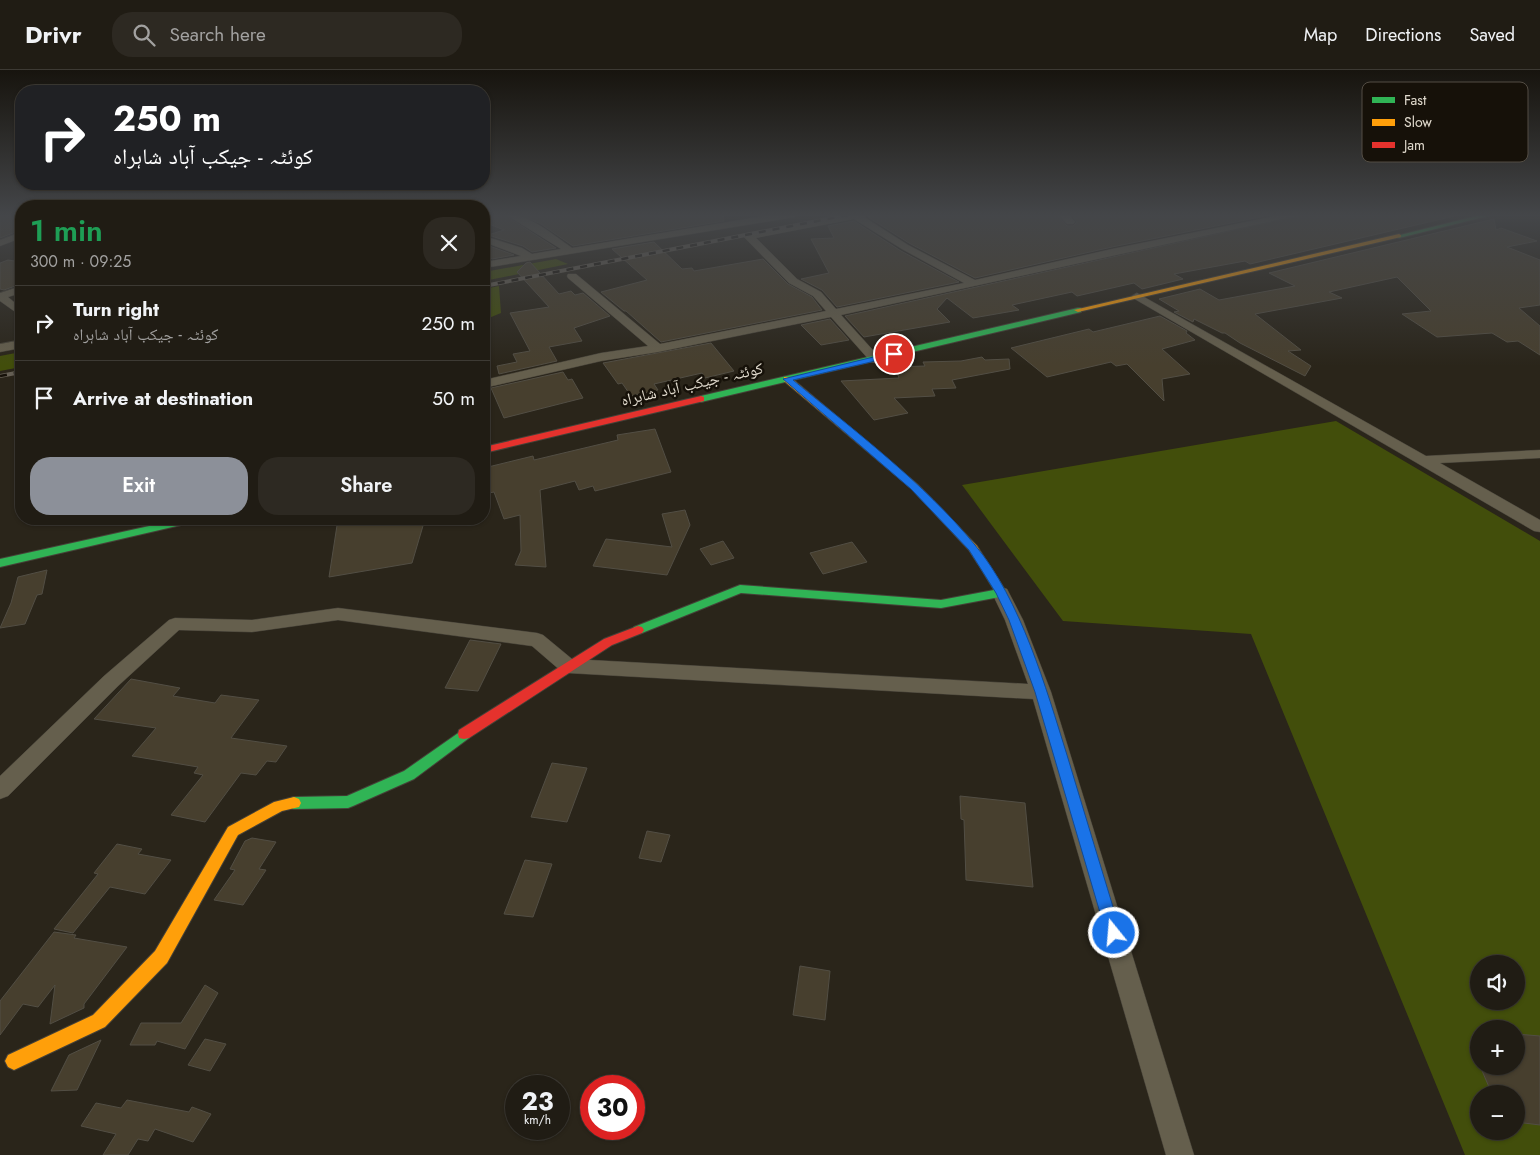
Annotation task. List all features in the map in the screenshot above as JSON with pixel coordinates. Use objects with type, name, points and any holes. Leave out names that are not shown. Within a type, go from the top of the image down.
[{"type":"main road","name":"کوئٹہ - جیکب آباد شاہراہ","points":[[490,449],[1274,265]]},
{"type":"main road","points":[[14,1060],[100,1020],[161,957],[233,831],[279,806],[297,802],[348,802],[409,775],[472,728],[608,642],[740,589],[941,604],[1001,593],[972,548],[915,487],[787,379]]},
{"type":"main road","points":[[0,563],[168,525]]},
{"type":"street","points":[[777,265],[793,280],[817,294],[831,312],[875,359]]},
{"type":"street","points":[[939,265],[972,283]]},
{"type":"street","points":[[490,383],[601,357],[658,348],[937,292],[1056,265]]},
{"type":"street","points":[[572,276],[658,348]]},
{"type":"street","points":[[1,296],[15,291]]},
{"type":"street","points":[[1,296],[15,308]]},
{"type":"street","points":[[1138,296],[1540,528]]},
{"type":"street","points":[[0,348],[15,345]]},
{"type":"street","points":[[1422,460],[1540,454]]},
{"type":"street","points":[[1001,593],[1014,620],[1041,692],[1180,1155]]},
{"type":"street","points":[[0,790],[111,682],[175,624],[252,626],[338,614],[537,640],[568,666],[1041,692]]},
{"type":"green space","points":[[525,265],[565,265],[490,280],[490,271]]},
{"type":"green space","points":[[499,286],[501,313],[490,318],[490,288]]},
{"type":"green space","points":[[15,353],[15,368],[0,371],[0,356]]},
{"type":"green space","points":[[1336,421],[1540,541],[1540,1155],[1465,1155],[1251,634],[1063,621],[962,485]]},
{"type":"building","points":[[0,265],[15,265],[15,286],[4,290],[0,289]]},
{"type":"building","points":[[524,265],[532,265],[559,294],[571,291],[575,295],[583,293],[610,316],[574,328],[582,341],[549,347],[557,361],[499,374],[497,366],[517,362],[513,354],[530,351],[510,313],[549,307],[517,272]]},
{"type":"building","points":[[630,265],[677,265],[682,269],[692,268],[694,271],[731,265],[769,265],[788,284],[812,297],[822,310],[661,342],[601,292],[647,280]]},
{"type":"building","points":[[825,265],[927,265],[959,282],[837,307],[822,290],[801,279],[829,273]]},
{"type":"building","points":[[950,265],[1034,265],[975,278]]},
{"type":"building","points":[[1078,265],[1225,265],[1174,274],[1183,279],[1142,289],[1134,283],[1077,296],[1072,292],[1012,305],[1019,310],[973,318],[947,298],[937,309],[950,322],[864,337],[845,316]]},
{"type":"building","points":[[1304,265],[1540,265],[1540,305],[1519,308],[1540,326],[1540,355],[1518,341],[1507,342],[1492,333],[1437,337],[1402,314],[1431,311],[1397,277],[1329,292],[1342,298],[1255,314],[1301,350],[1288,351],[1311,366],[1305,376],[1240,343],[1225,333],[1194,319],[1193,322],[1174,312],[1179,311],[1159,299],[1200,289],[1219,300],[1295,286],[1269,273]]},
{"type":"building","points":[[1160,316],[1187,331],[1186,333],[1195,340],[1162,349],[1190,374],[1162,379],[1164,401],[1127,364],[1116,366],[1111,362],[1047,377],[1011,348],[1089,329],[1093,332]]},
{"type":"building","points":[[830,319],[849,340],[821,345],[801,325]]},
{"type":"building","points":[[711,343],[734,371],[705,378],[702,373],[654,384],[658,390],[631,396],[622,383],[618,384],[603,363]]},
{"type":"building","points":[[982,357],[985,360],[1009,359],[1010,369],[952,380],[956,388],[932,389],[935,396],[894,398],[908,413],[874,420],[841,381],[899,378],[895,367],[925,366],[923,362],[961,361]]},
{"type":"building","points":[[563,372],[568,380],[572,379],[583,398],[504,418],[491,388]]},
{"type":"building","points":[[655,429],[671,472],[595,491],[593,486],[579,490],[575,481],[540,490],[546,567],[515,565],[521,551],[520,515],[504,519],[494,492],[490,493],[490,467],[533,456],[534,460],[618,440],[617,435]]},
{"type":"building","points":[[685,510],[690,525],[667,575],[593,566],[606,539],[672,547],[662,514]]},
{"type":"building","points":[[337,525],[423,525],[412,563],[329,577]]},
{"type":"building","points":[[723,541],[734,558],[711,565],[700,549]]},
{"type":"building","points":[[852,542],[867,562],[823,574],[810,553]]},
{"type":"building","points":[[47,570],[42,594],[37,595],[25,624],[0,628],[11,603],[18,577]]},
{"type":"building","points":[[470,640],[501,644],[478,691],[445,688]]},
{"type":"building","points":[[131,679],[180,688],[173,696],[215,703],[221,695],[259,700],[231,738],[287,746],[276,762],[267,761],[256,775],[241,773],[205,822],[171,815],[203,775],[194,773],[198,767],[132,756],[156,728],[94,719]]},
{"type":"building","points":[[552,763],[587,768],[567,822],[531,817]]},
{"type":"building","points":[[960,796],[1025,803],[1033,887],[966,880],[964,820],[961,819]]},
{"type":"building","points":[[647,831],[670,835],[661,862],[639,858]]},
{"type":"building","points":[[252,838],[276,842],[259,869],[266,870],[243,905],[214,900],[235,870],[230,869],[245,841]]},
{"type":"building","points":[[117,844],[142,849],[138,854],[171,860],[145,894],[110,887],[73,933],[54,929],[98,874],[94,873]]},
{"type":"building","points":[[525,860],[552,864],[533,917],[504,914]]},
{"type":"building","points":[[54,932],[76,935],[74,938],[127,947],[84,1004],[84,1008],[50,1024],[55,985],[38,1007],[23,1004],[0,1035],[0,1001]]},
{"type":"building","points":[[800,966],[830,971],[825,1020],[793,1015]]},
{"type":"building","points":[[205,985],[218,993],[185,1049],[157,1041],[155,1045],[130,1045],[141,1023],[181,1023]]},
{"type":"building","points":[[1525,1035],[1540,1036],[1540,1125],[1525,1123],[1525,1085],[1488,1085],[1484,1075],[1525,1075]]},
{"type":"building","points":[[205,1039],[226,1044],[210,1071],[188,1065]]},
{"type":"building","points":[[101,1040],[77,1090],[51,1091],[69,1055]]},
{"type":"building","points":[[127,1100],[189,1112],[192,1107],[211,1114],[193,1142],[155,1129],[148,1141],[138,1139],[128,1155],[103,1155],[116,1134],[81,1126],[96,1103],[121,1108]]},
{"type":"railway","points":[[490,285],[594,265]]},
{"type":"railway","points":[[0,376],[15,373]]},
{"type":"traffic: fast","points":[[701,399],[1078,310]]},
{"type":"traffic: fast","points":[[0,563],[168,525]]},
{"type":"traffic: fast","points":[[638,630],[740,589],[941,604],[1001,593],[982,562]]},
{"type":"traffic: fast","points":[[294,803],[348,802],[409,775],[464,734]]},
{"type":"traffic: slow","points":[[1078,310],[1275,265]]},
{"type":"traffic: slow","points":[[787,379],[915,487],[973,548],[982,562]]},
{"type":"traffic: slow","points":[[14,1061],[99,1021],[161,957],[233,831],[279,806],[294,803]]},
{"type":"traffic: jam","points":[[490,449],[701,399]]},
{"type":"traffic: jam","points":[[464,734],[608,642],[638,630]]},
{"type":"route","points":[[894,354],[787,379],[915,487],[972,548],[1001,593],[1014,620],[1041,692],[1114,933]]}]
